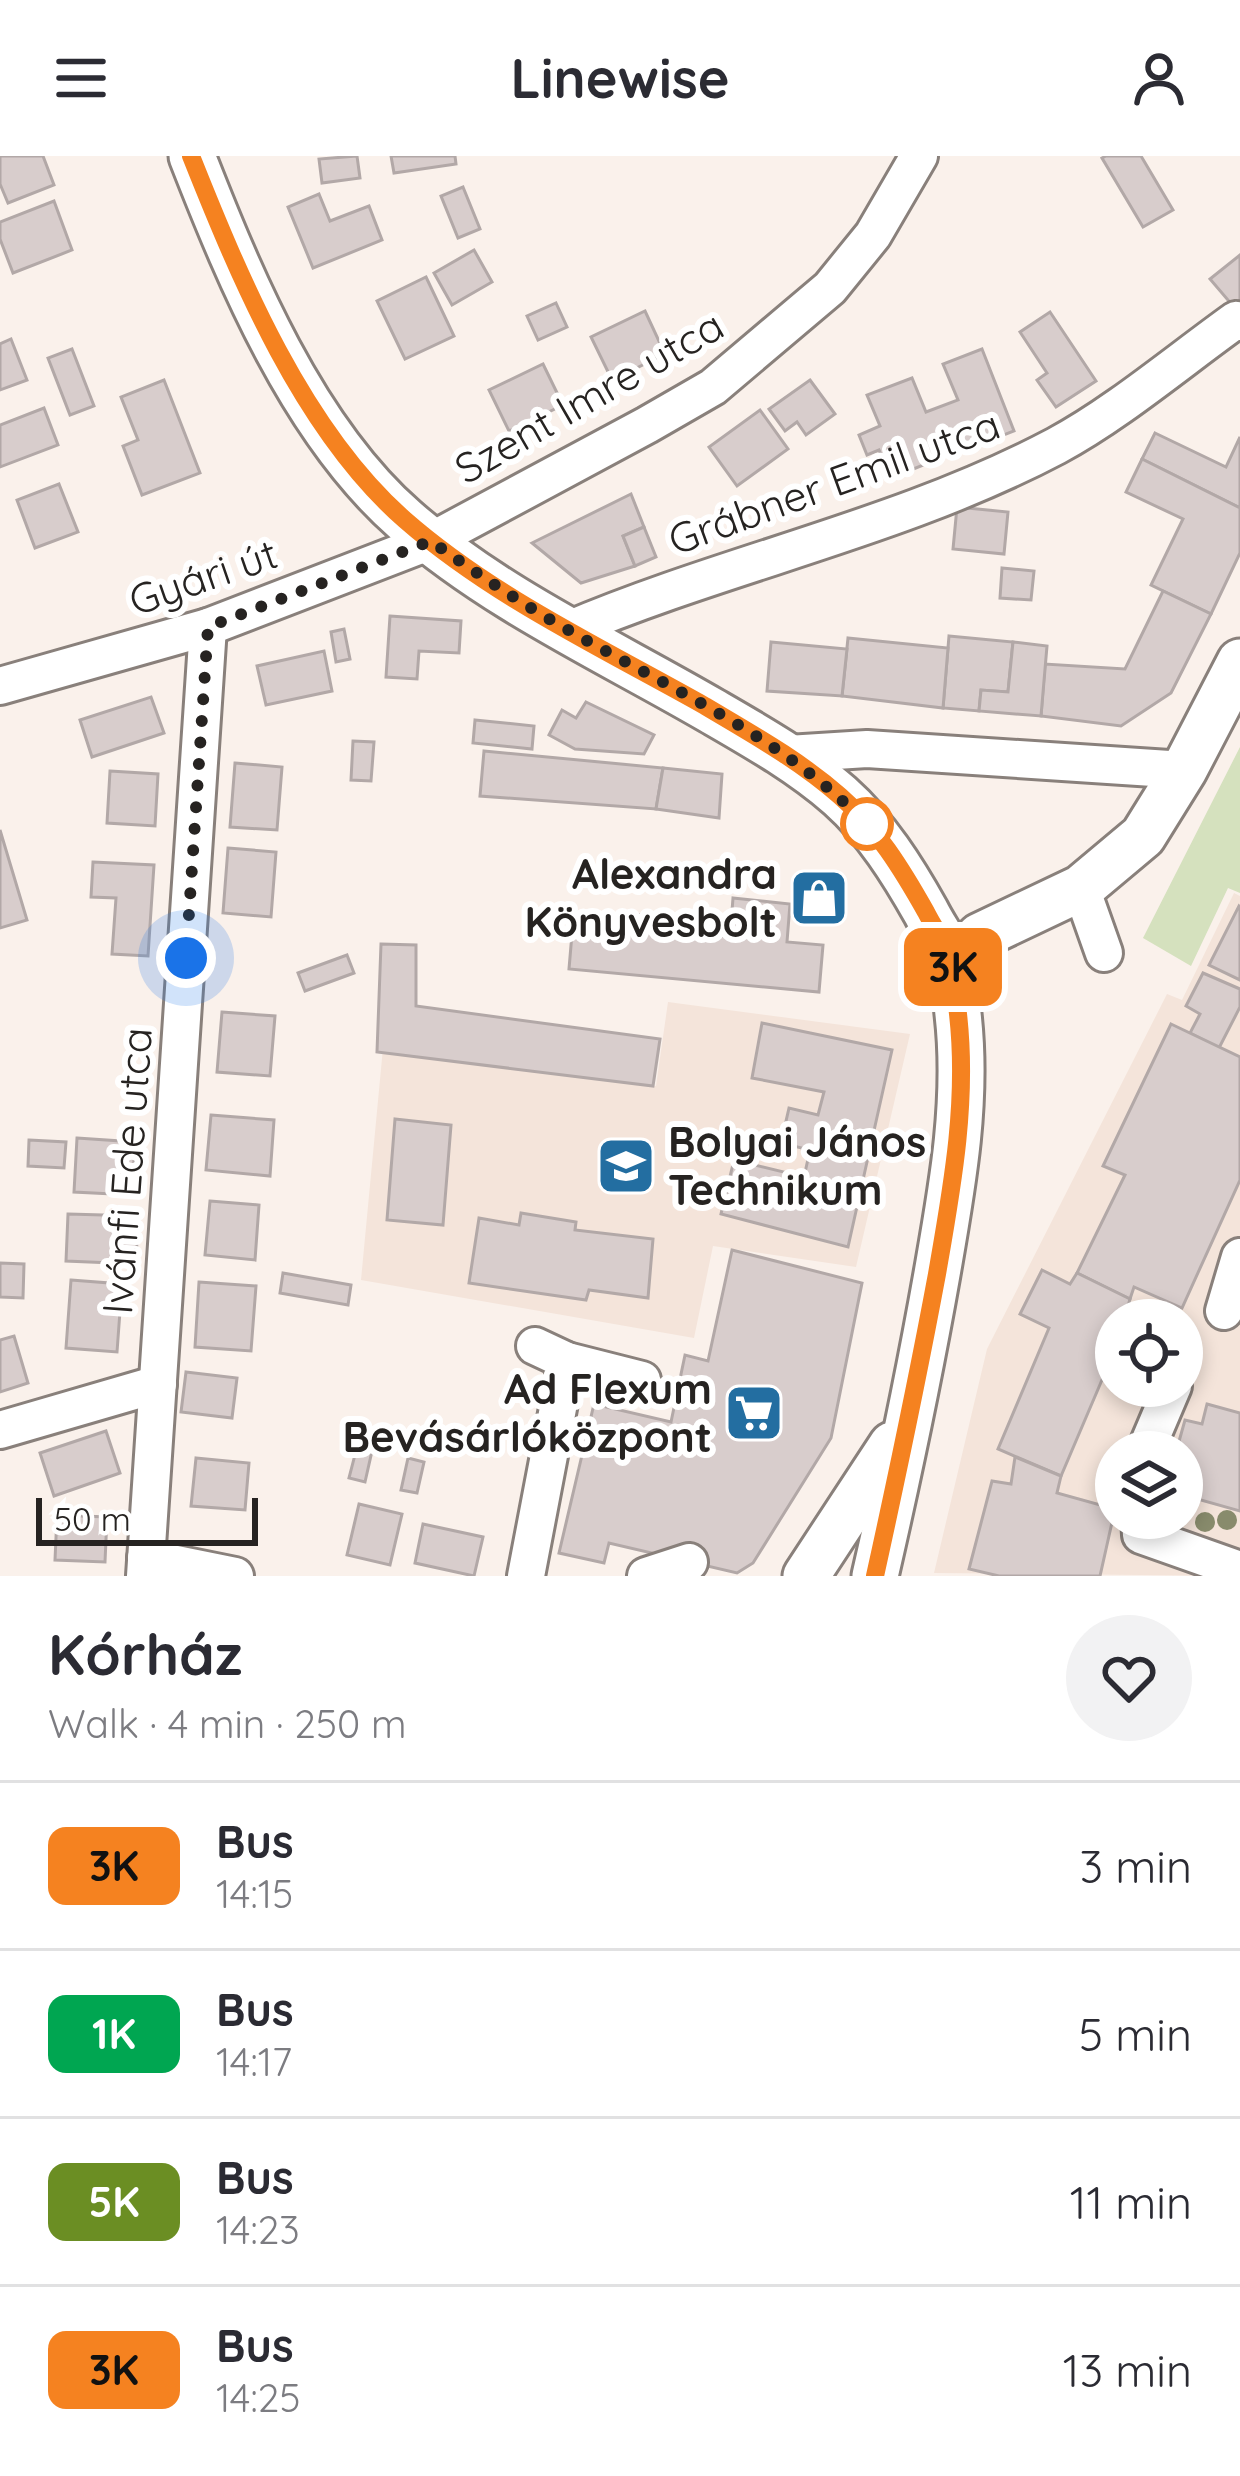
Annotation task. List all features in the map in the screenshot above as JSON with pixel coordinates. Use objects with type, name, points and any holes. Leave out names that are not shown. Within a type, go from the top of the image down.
[{"type":"main road","points":[[192,156],[230,252],[330,434],[387,504],[431,541],[568,630],[788,754],[843,798],[875,833],[910,884],[953,962],[962,1103],[952,1186],[912,1411],[875,1576]]},
{"type":"main road","points":[[953,962],[980,936],[1082,889],[1143,836],[1184,770],[1240,662]]},
{"type":"main road","points":[[806,1576],[912,1411]]},
{"type":"street","name":"Szent Imre utca","points":[[431,541],[712,387],[830,288],[872,236],[919,156]]},
{"type":"street","name":"Grábner Emil utca","points":[[568,630],[629,604],[908,512],[1058,445],[1240,322]]},
{"type":"street","name":"Gyári út","points":[[0,686],[208,627],[431,541]]},
{"type":"street","name":"Ivánfi Ede utca","points":[[145,1567],[208,627]]},
{"type":"street","points":[[788,754],[867,749],[1184,770]]},
{"type":"street","points":[[1082,889],[1104,953]]},
{"type":"street","points":[[1225,1311],[1240,1257]]},
{"type":"street","points":[[526,1576],[551,1353],[642,1380]]},
{"type":"street","points":[[0,1430],[158,1384]]},
{"type":"street","points":[[1153,1539],[1240,1570]]},
{"type":"street","points":[[646,1576],[689,1562]]},
{"type":"street","points":[[145,1567],[236,1576]]},
{"type":"street","points":[[552,1576],[562,1576]]},
{"type":"shaded area","points":[[1234,893],[1240,896],[1240,1576],[934,1573],[987,1349],[1167,994],[1182,1000]]},
{"type":"shaded area","name":"Bolyai János Technikum","points":[[668,1002],[910,1034],[856,1267],[713,1246],[694,1338],[361,1280],[383,1048],[656,1086]]},
{"type":"green space","points":[[1240,747],[1240,893],[1228,888],[1191,966],[1143,938]]},
{"type":"building","points":[[0,156],[43,156],[54,185],[8,203],[0,184]]},
{"type":"building","points":[[357,156],[360,178],[322,183],[319,159]]},
{"type":"building","points":[[391,156],[455,156],[456,164],[394,173]]},
{"type":"building","points":[[1141,156],[1173,210],[1143,227],[1102,158]]},
{"type":"building","points":[[463,187],[480,229],[458,238],[441,196]]},
{"type":"building","points":[[319,194],[330,221],[369,206],[382,240],[313,268],[288,207]]},
{"type":"building","points":[[54,201],[72,250],[13,273],[0,239],[0,222]]},
{"type":"building","points":[[474,250],[492,282],[452,305],[434,273]]},
{"type":"building","points":[[1240,255],[1240,300],[1233,306],[1210,279]]},
{"type":"building","points":[[426,277],[454,336],[405,359],[377,301]]},
{"type":"building","points":[[556,303],[567,327],[538,340],[527,316]]},
{"type":"building","points":[[645,311],[665,354],[612,380],[591,337]]},
{"type":"building","points":[[1050,312],[1096,381],[1056,407],[1037,380],[1047,373],[1020,332]]},
{"type":"building","points":[[11,339],[27,380],[0,390],[0,344]]},
{"type":"building","points":[[72,349],[94,406],[70,415],[48,358]]},
{"type":"building","points":[[982,349],[1014,431],[960,452],[956,442],[938,449],[941,458],[891,478],[879,450],[867,455],[859,435],[880,426],[867,395],[912,378],[926,412],[958,400],[943,364]]},
{"type":"building","points":[[543,364],[563,405],[509,431],[489,390]]},
{"type":"building","points":[[164,380],[200,473],[142,495],[123,446],[138,440],[121,397]]},
{"type":"building","points":[[810,380],[835,414],[806,435],[797,422],[785,431],[769,409]]},
{"type":"building","points":[[44,408],[58,445],[0,467],[0,425]]},
{"type":"building","points":[[760,410],[788,449],[737,486],[709,447]]},
{"type":"building","points":[[1155,433],[1226,467],[1240,437],[1240,508],[1142,459]]},
{"type":"building","points":[[1142,459],[1240,508],[1240,553],[1211,614],[1151,585],[1183,519],[1126,492]]},
{"type":"building","points":[[59,484],[78,532],[35,548],[17,500]]},
{"type":"building","points":[[631,494],[644,527],[623,536],[635,566],[581,583],[532,543]]},
{"type":"building","points":[[957,507],[1008,512],[1004,554],[953,549]]},
{"type":"building","points":[[644,527],[656,557],[635,566],[623,536]]},
{"type":"building","points":[[1002,568],[1034,571],[1031,600],[1000,598]]},
{"type":"building","points":[[1163,591],[1211,614],[1171,693],[1121,726],[1041,716],[1045,664],[1125,669]]},
{"type":"building","points":[[390,616],[461,621],[459,653],[419,651],[417,679],[386,677]]},
{"type":"building","points":[[344,629],[350,659],[336,662],[331,632]]},
{"type":"building","points":[[949,636],[1013,642],[1008,692],[981,690],[979,711],[943,708]]},
{"type":"building","points":[[848,638],[948,648],[943,708],[842,696]]},
{"type":"building","points":[[771,642],[847,649],[842,696],[767,691]]},
{"type":"building","points":[[1013,642],[1047,646],[1041,716],[979,711],[981,690],[1008,692]]},
{"type":"building","points":[[324,651],[332,691],[266,705],[257,666]]},
{"type":"building","points":[[151,697],[164,733],[92,757],[80,720]]},
{"type":"building","points":[[586,702],[654,735],[644,754],[575,749],[549,735],[562,710],[576,718]]},
{"type":"building","points":[[475,720],[534,726],[532,749],[473,743]]},
{"type":"building","points":[[353,741],[374,742],[371,781],[351,780]]},
{"type":"building","points":[[484,751],[663,768],[656,809],[480,796]]},
{"type":"building","points":[[235,763],[282,767],[277,830],[230,827]]},
{"type":"building","points":[[663,768],[722,774],[719,818],[656,809]]},
{"type":"building","points":[[110,771],[158,774],[155,826],[107,823]]},
{"type":"building","points":[[0,830],[27,920],[0,928]]},
{"type":"building","points":[[228,848],[276,852],[271,917],[223,913]]},
{"type":"building","points":[[93,862],[154,865],[148,956],[112,954],[116,898],[91,897]]},
{"type":"building","points":[[733,898],[790,904],[787,942],[823,945],[819,992],[569,969],[573,922],[619,927],[620,913],[688,920],[687,933],[730,937]]},
{"type":"building","points":[[1240,907],[1240,980],[1209,965]]},
{"type":"building","points":[[381,944],[416,945],[416,1006],[660,1039],[653,1086],[377,1052]]},
{"type":"building","points":[[347,955],[354,973],[305,991],[298,973]]},
{"type":"building","points":[[1203,973],[1240,989],[1240,1007],[1219,1048],[1190,1033],[1200,1014],[1186,1006]]},
{"type":"building","points":[[222,1012],[275,1016],[270,1076],[217,1072]]},
{"type":"building","points":[[762,1023],[892,1050],[848,1247],[721,1214],[734,1160],[804,1177],[810,1150],[781,1143],[789,1108],[818,1115],[824,1092],[752,1078]]},
{"type":"building","points":[[1171,1024],[1240,1057],[1240,1180],[1186,1299],[1161,1299],[1134,1287],[1130,1299],[1077,1273],[1125,1175],[1103,1166]]},
{"type":"building","points":[[211,1115],[274,1120],[270,1176],[206,1170]]},
{"type":"building","points":[[395,1119],[451,1125],[443,1225],[387,1220]]},
{"type":"building","points":[[77,1138],[135,1142],[132,1195],[74,1192]]},
{"type":"building","points":[[29,1140],[66,1142],[64,1168],[28,1166]]},
{"type":"building","points":[[210,1201],[259,1205],[255,1260],[205,1255]]},
{"type":"building","points":[[521,1213],[576,1222],[575,1230],[653,1239],[648,1298],[589,1290],[586,1300],[469,1283],[479,1218],[519,1225]]},
{"type":"building","points":[[68,1214],[138,1216],[136,1264],[66,1261]]},
{"type":"building","name":"Ad Flexum Bevásárlóközpont","points":[[732,1250],[862,1283],[831,1438],[753,1563],[737,1573],[609,1543],[604,1563],[559,1553],[594,1404],[671,1422],[685,1355],[708,1361]]},
{"type":"building","points":[[0,1263],[24,1264],[23,1298],[0,1297]]},
{"type":"building","points":[[1042,1270],[1070,1284],[1077,1273],[1130,1299],[1095,1299],[1095,1396],[1061,1476],[998,1449],[1049,1328],[1020,1314]]},
{"type":"building","points":[[283,1273],[351,1285],[348,1305],[280,1293]]},
{"type":"building","points":[[71,1280],[122,1284],[117,1352],[66,1348]]},
{"type":"building","points":[[199,1282],[256,1286],[251,1351],[195,1347]]},
{"type":"building","points":[[14,1336],[28,1383],[0,1392],[0,1340]]},
{"type":"building","points":[[186,1372],[237,1378],[232,1418],[181,1412]]},
{"type":"building","points":[[1207,1404],[1240,1413],[1240,1511],[1203,1501],[1203,1431],[1182,1431],[1185,1420],[1202,1424]]},
{"type":"building","points":[[106,1431],[120,1473],[54,1496],[40,1453]]},
{"type":"building","points":[[357,1447],[372,1451],[365,1482],[349,1478]]},
{"type":"building","points":[[1015,1457],[1061,1476],[1057,1493],[1095,1503],[1095,1539],[1108,1539],[1100,1576],[999,1576],[969,1569],[992,1481],[1011,1484]]},
{"type":"building","points":[[196,1458],[249,1463],[245,1510],[191,1506]]},
{"type":"building","points":[[408,1458],[424,1462],[417,1493],[401,1490]]},
{"type":"building","points":[[359,1504],[402,1514],[390,1565],[347,1555]]},
{"type":"building","points":[[57,1515],[107,1517],[105,1562],[55,1560]]},
{"type":"building","points":[[423,1524],[483,1537],[474,1576],[415,1563]]},
{"type":"bus line","name":"3K","points":[[191,156],[230,252],[300,385],[330,434],[387,504],[475,572],[788,754],[843,798],[875,833],[910,884],[953,962],[962,1103],[952,1186],[912,1411],[875,1576]]},
{"type":"place","name":"Alexandra Könyvesbolt","points":[[819,898]]},
{"type":"place","name":"Bolyai János Technikum","points":[[626,1166]]},
{"type":"place","name":"Ad Flexum Bevásárlóközpont","points":[[754,1413]]},
{"type":"route","points":[[186,958],[208,627],[431,541],[568,630],[788,754],[843,798],[875,833],[867,824]]}]
